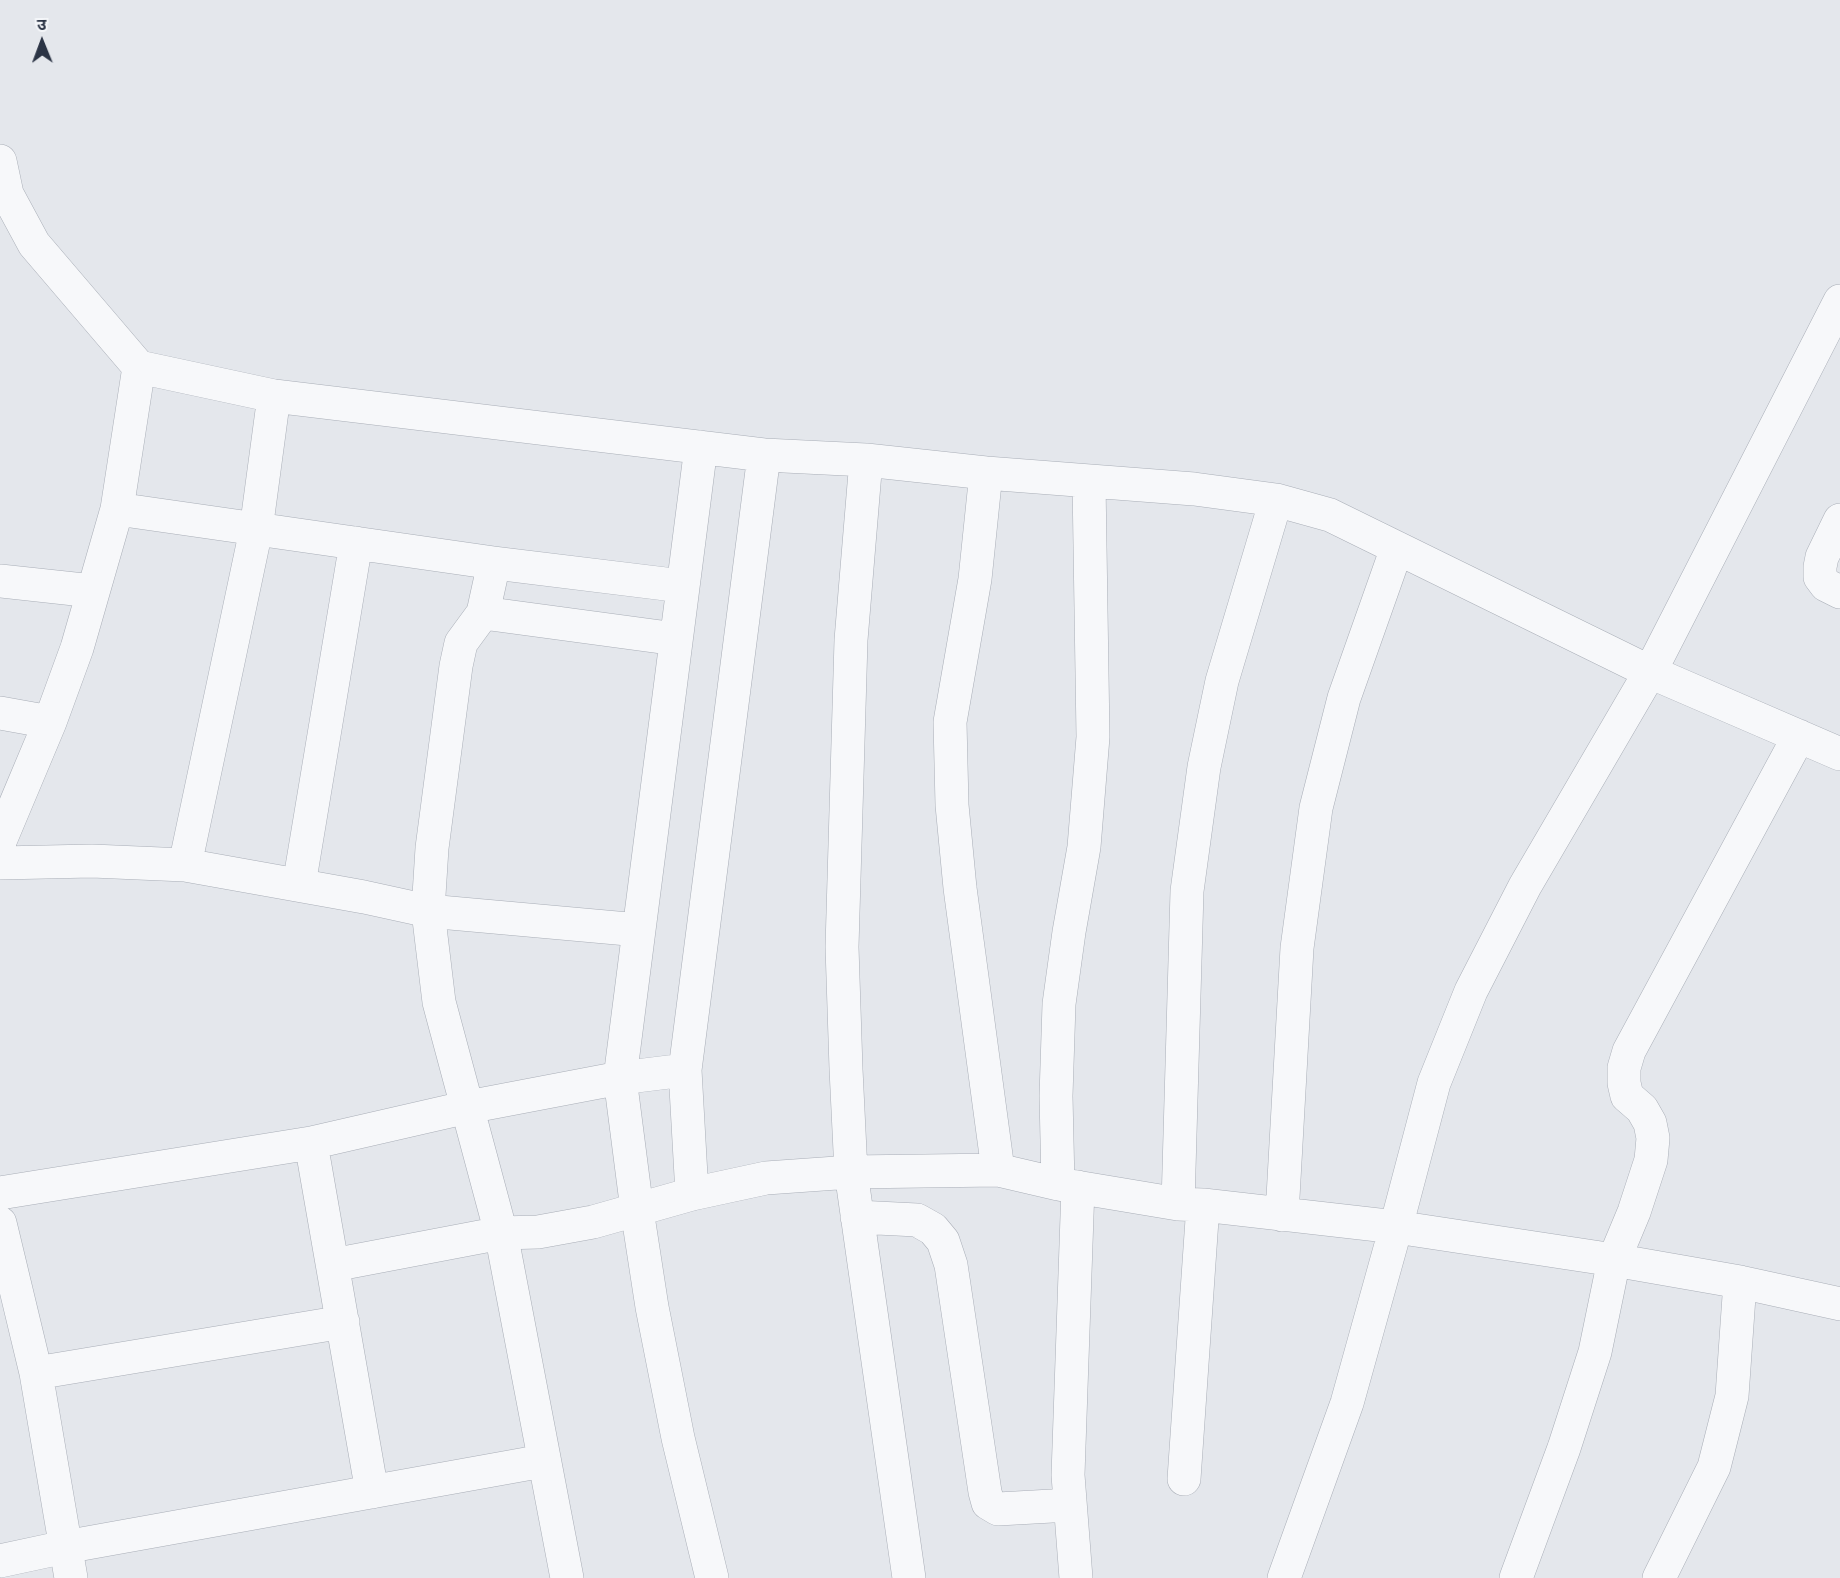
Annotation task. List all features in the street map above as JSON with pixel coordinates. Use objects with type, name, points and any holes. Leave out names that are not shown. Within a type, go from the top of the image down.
[{"type":"street","points":[[0,161],[7,194],[34,244],[139,367],[274,396],[764,455],[866,460],[986,473],[1194,489],[1276,500],[1330,515],[1650,672],[1840,754]]},
{"type":"street","points":[[1284,1578],[1347,1403],[1434,1083],[1471,992],[1526,886],[1650,672],[1840,301]]},
{"type":"street","points":[[0,841],[50,722],[77,648],[117,509],[139,367]]},
{"type":"street","points":[[185,865],[256,530],[274,396]]},
{"type":"street","points":[[701,447],[620,1078],[652,1307],[678,1438],[712,1578]]},
{"type":"street","points":[[692,1194],[685,1070],[764,455]]},
{"type":"street","points":[[866,460],[851,640],[842,946],[851,1172],[909,1578]]},
{"type":"street","points":[[986,473],[975,579],[950,722],[952,805],[960,888],[998,1170]]},
{"type":"street","points":[[1076,1578],[1068,1475],[1069,1397],[1075,1310],[1068,1186],[1056,1096],[1059,1004],[1084,847],[1093,737],[1089,482]]},
{"type":"street","points":[[1184,1479],[1190,1204],[1187,891],[1204,767],[1222,681],[1276,500]]},
{"type":"street","points":[[117,509],[494,563],[682,586]]},
{"type":"street","points":[[1840,520],[1822,557],[1820,567],[1820,577],[1826,585],[1840,592]]},
{"type":"street","points":[[299,885],[356,543]]},
{"type":"street","points":[[1282,1215],[1297,948],[1316,808],[1344,698],[1397,548]]},
{"type":"street","points":[[494,563],[483,613],[461,643],[456,666],[432,849],[428,911],[439,1002],[501,1233],[567,1578]]},
{"type":"street","points":[[0,582],[93,591]]},
{"type":"street","points":[[483,613],[676,639]]},
{"type":"street","points":[[0,713],[50,722]]},
{"type":"street","points":[[1516,1578],[1564,1448],[1595,1352],[1614,1260],[1648,1170],[1653,1138],[1650,1123],[1642,1109],[1627,1096],[1623,1083],[1629,1051],[1798,736]]},
{"type":"street","points":[[0,863],[92,861],[185,865],[364,897],[428,911],[639,930]]},
{"type":"street","points":[[0,1193],[311,1143],[468,1107],[620,1078],[685,1070]]},
{"type":"street","points":[[311,1143],[372,1492]]},
{"type":"street","points":[[333,1265],[501,1233],[538,1232],[593,1222],[692,1194],[766,1178],[851,1172],[998,1170],[1068,1186],[1190,1204],[1396,1227],[1614,1260],[1740,1282],[1840,1304]]},
{"type":"street","points":[[857,1217],[917,1221],[933,1229],[943,1241],[951,1265],[988,1503],[998,1509],[1070,1505]]},
{"type":"street","points":[[0,1223],[36,1373],[68,1562]]},
{"type":"street","points":[[1659,1578],[1714,1467],[1732,1396],[1740,1282]]},
{"type":"street","points":[[36,1373],[343,1322]]},
{"type":"street","points":[[0,1561],[68,1562],[372,1492],[543,1461]]}]
